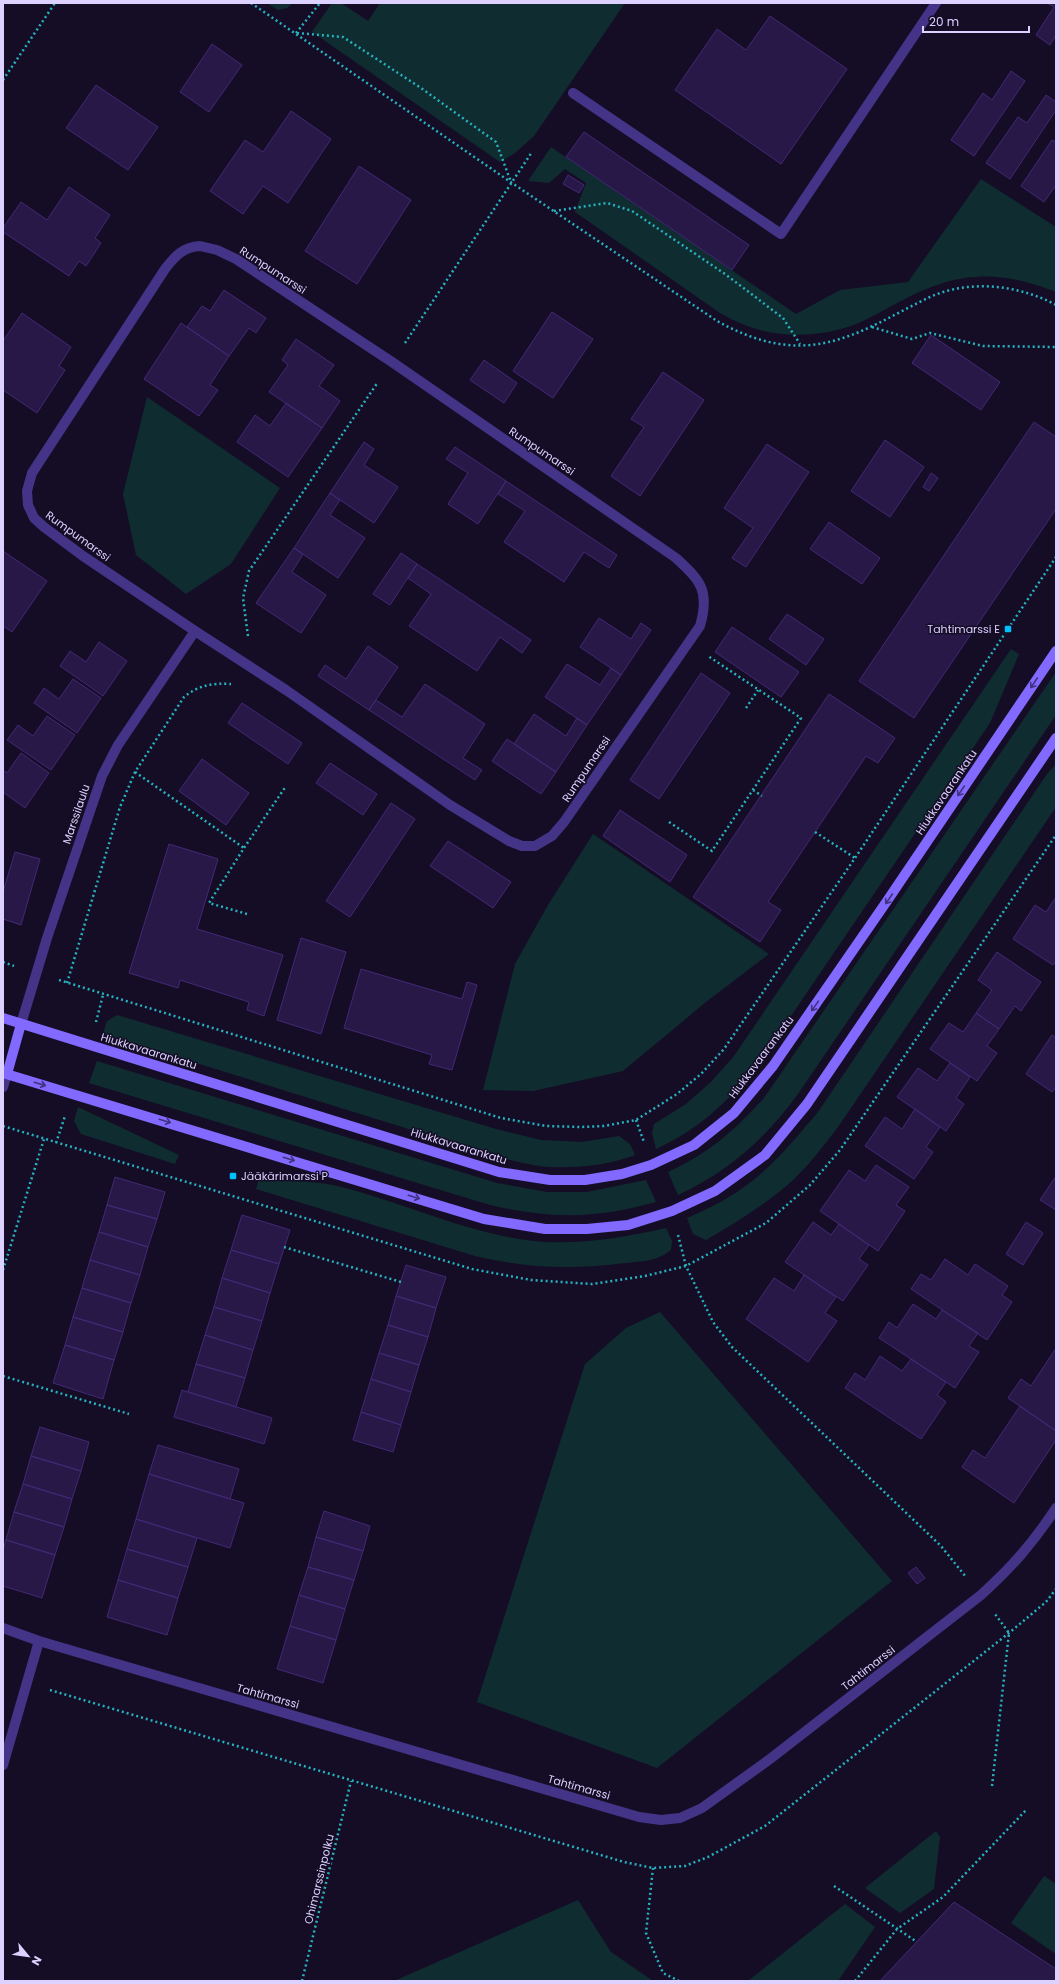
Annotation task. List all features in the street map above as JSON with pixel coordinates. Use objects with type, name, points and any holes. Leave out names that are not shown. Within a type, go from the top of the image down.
[{"type":"street","points":[[573,93],[781,234],[936,3]]},
{"type":"street","name":"Rumpumarssi","points":[[200,246],[217,250],[236,260],[392,362],[669,553],[694,574],[704,594],[704,609],[700,626],[564,822],[552,836],[535,846],[522,846],[509,841],[450,805],[293,694],[195,632],[83,556],[34,518],[28,505],[27,491],[32,473],[165,269],[176,255],[189,247],[200,246]]},
{"type":"street","name":"Marssilaulu","points":[[21,1024],[36,973],[102,776],[118,745],[195,632]]},
{"type":"street","name":"Hiukkavaarankatu","points":[[3,1018],[499,1172],[550,1180],[585,1180],[622,1174],[652,1165],[694,1145],[734,1113],[773,1066],[887,901],[1056,651]]},
{"type":"street","points":[[5,1073],[484,1219],[545,1229],[587,1229],[628,1225],[672,1210],[715,1191],[765,1155],[808,1104],[1056,738]]},
{"type":"street","points":[[3,1087],[5,1073],[21,1024]]},
{"type":"street","name":"Tahtimarssi","points":[[3,1628],[39,1641],[639,1817],[661,1820],[680,1818],[702,1808],[770,1759],[981,1596],[1025,1551],[1056,1508]]},
{"type":"street","points":[[3,1765],[39,1641]]},
{"type":"path","points":[[3,80],[55,3]]},
{"type":"path","points":[[250,3],[717,322],[741,333],[764,340],[789,345],[834,341],[871,327],[931,297],[966,287],[992,287],[1018,290],[1041,297],[1056,305]]},
{"type":"path","points":[[296,33],[320,3]]},
{"type":"path","points":[[296,33],[343,37],[421,88],[496,142],[512,183]]},
{"type":"path","points":[[67,983],[120,807],[135,772],[184,697],[196,688],[216,684],[231,684],[254,652],[246,632],[243,598],[249,571],[392,362],[532,152]]},
{"type":"path","points":[[553,211],[607,203],[632,211],[725,274],[783,318],[800,344]]},
{"type":"path","points":[[871,327],[912,340],[930,333],[982,346],[1056,347]]},
{"type":"path","points":[[3,962],[501,1118],[546,1126],[581,1127],[604,1126],[636,1120],[677,1094],[701,1074],[724,1048],[855,858],[1056,557]]},
{"type":"path","points":[[669,822],[712,851],[801,718],[688,643]]},
{"type":"path","points":[[746,708],[758,690]]},
{"type":"path","points":[[135,772],[244,848]]},
{"type":"path","points":[[247,914],[209,903],[286,786]]},
{"type":"path","points":[[753,790],[762,796]]},
{"type":"path","points":[[815,832],[855,858]]},
{"type":"path","points":[[3,1126],[472,1269],[531,1280],[592,1284],[645,1276],[686,1266],[766,1223],[810,1185],[840,1150],[1056,835]]},
{"type":"path","points":[[3,1270],[44,1139]]},
{"type":"path","points":[[284,1247],[400,1282]]},
{"type":"path","points":[[686,1266],[713,1322],[732,1347],[941,1546],[1010,1633],[992,1786]]},
{"type":"path","points":[[3,1376],[129,1414]]},
{"type":"path","points":[[27,1684],[624,1862],[653,1868],[685,1866],[708,1857],[765,1826],[1010,1633],[1046,1602],[1056,1589]]},
{"type":"path","name":"Ohimarssinpolku","points":[[302,1981],[351,1781]]},
{"type":"path","points":[[855,1981],[897,1929],[943,1897],[1027,1809]]},
{"type":"path","points":[[653,1868],[646,1933],[663,1973],[679,1981]]},
{"type":"path","points":[[834,1886],[917,1942]]},
{"type":"green space","points":[[267,3],[293,3],[287,8],[278,10]]},
{"type":"green space","points":[[332,3],[341,3],[368,21],[380,3],[625,3],[534,136],[515,153],[500,162],[312,32]]},
{"type":"green space","points":[[551,147],[796,314],[840,290],[908,282],[981,179],[1056,227],[1056,292],[1014,279],[1001,277],[973,277],[958,279],[933,286],[863,321],[835,330],[805,335],[789,335],[759,330],[720,313],[575,212],[586,183],[565,169],[549,183],[528,181]]},
{"type":"green space","points":[[147,397],[280,488],[231,564],[186,594],[136,555],[123,494]]},
{"type":"green space","points":[[1011,649],[1019,654],[990,723],[755,1069],[710,1115],[685,1133],[656,1149],[652,1133],[654,1124],[686,1104],[711,1082],[734,1056]]},
{"type":"green space","points":[[1056,672],[1056,715],[798,1094],[772,1125],[745,1152],[714,1175],[678,1195],[668,1172],[683,1165],[720,1141],[764,1098]]},
{"type":"green space","points":[[1056,764],[1056,807],[838,1127],[805,1168],[772,1198],[740,1220],[706,1240],[693,1234],[687,1218],[725,1199],[757,1177],[784,1151],[818,1112],[1047,774]]},
{"type":"green space","points":[[593,834],[769,954],[706,1002],[623,1071],[533,1091],[483,1090],[515,964],[548,905]]},
{"type":"green space","points":[[117,1015],[496,1129],[541,1140],[582,1142],[619,1136],[630,1144],[635,1155],[594,1165],[572,1167],[540,1166],[505,1159],[103,1034],[107,1021]]},
{"type":"green space","points":[[97,1061],[497,1183],[547,1192],[587,1192],[646,1180],[656,1202],[613,1212],[573,1215],[534,1213],[490,1205],[89,1083]]},
{"type":"green space","points":[[78,1107],[179,1155],[175,1164],[81,1134],[74,1121]]},
{"type":"green space","points":[[259,1178],[337,1186],[363,1193],[466,1227],[518,1239],[545,1242],[591,1241],[666,1228],[672,1241],[671,1250],[654,1259],[587,1267],[550,1267],[494,1260],[475,1256],[256,1189]]},
{"type":"green space","points":[[660,1312],[892,1581],[657,1768],[477,1702],[585,1364],[626,1328]]},
{"type":"green space","points":[[936,1831],[940,1837],[934,1889],[900,1913],[865,1888]]},
{"type":"green space","points":[[1044,1876],[1056,1884],[1056,1954],[1011,1923]]},
{"type":"green space","points":[[578,1900],[611,1952],[653,1981],[394,1981]]},
{"type":"green space","points":[[845,1904],[875,1927],[838,1981],[748,1981]]},
{"type":"building","points":[[1047,3],[1056,3],[1056,35],[1050,45],[1036,35],[1054,7]]},
{"type":"building","points":[[770,16],[847,69],[781,164],[675,90],[717,29],[746,50]]},
{"type":"building","points":[[212,44],[242,65],[209,112],[180,92]]},
{"type":"building","points":[[1011,71],[1025,81],[974,156],[951,140],[983,93],[992,100]]},
{"type":"building","points":[[96,85],[158,127],[128,170],[66,128]]},
{"type":"building","points":[[1046,95],[1056,102],[1056,110],[1010,179],[986,163],[1018,117],[1027,123]]},
{"type":"building","points":[[291,111],[331,139],[288,203],[263,186],[243,214],[210,191],[245,140],[263,152]]},
{"type":"building","points":[[584,132],[749,245],[732,270],[566,157]]},
{"type":"building","points":[[1052,140],[1056,142],[1056,185],[1044,202],[1021,186]]},
{"type":"building","points":[[359,166],[411,200],[357,284],[305,251]]},
{"type":"building","points":[[568,175],[584,185],[579,193],[563,184]]},
{"type":"building","points":[[69,187],[110,215],[95,238],[101,243],[86,266],[79,261],[69,276],[3,232],[3,228],[21,202],[47,220]]},
{"type":"building","points":[[224,290],[266,318],[256,333],[249,328],[229,356],[187,327],[202,306],[210,311]]},
{"type":"building","points":[[552,312],[593,339],[553,398],[513,371]]},
{"type":"building","points":[[22,313],[71,347],[59,366],[65,370],[37,413],[3,390],[3,341]]},
{"type":"building","points":[[181,323],[229,356],[210,385],[218,390],[199,416],[144,379]]},
{"type":"building","points":[[931,335],[1000,382],[981,410],[912,363]]},
{"type":"building","points":[[296,339],[334,365],[319,386],[340,401],[322,428],[269,392],[288,365],[282,360]]},
{"type":"building","points":[[484,360],[517,383],[504,403],[470,380]]},
{"type":"building","points":[[663,372],[704,400],[640,496],[611,476],[644,427],[631,419]]},
{"type":"building","points":[[286,403],[322,428],[288,477],[237,442],[255,415],[270,426]]},
{"type":"building","points":[[1034,422],[1056,437],[1056,509],[914,718],[859,681]]},
{"type":"building","points":[[885,440],[924,467],[890,517],[851,491]]},
{"type":"building","points":[[364,442],[374,449],[364,465],[398,487],[374,523],[330,493]]},
{"type":"building","points":[[767,444],[809,472],[746,567],[732,558],[753,528],[724,508]]},
{"type":"building","points":[[455,447],[506,481],[478,524],[448,504],[468,473],[446,459]]},
{"type":"building","points":[[931,473],[938,478],[929,491],[923,487]]},
{"type":"building","points":[[506,481],[617,555],[609,568],[584,552],[564,582],[504,542],[525,511],[498,494]]},
{"type":"building","points":[[330,493],[340,500],[330,515],[365,538],[338,578],[294,548]]},
{"type":"building","points":[[829,522],[880,558],[862,584],[810,549]]},
{"type":"building","points":[[294,548],[303,554],[292,572],[326,595],[301,633],[256,603]]},
{"type":"building","points":[[3,551],[47,581],[12,632],[3,626]]},
{"type":"building","points":[[401,553],[417,564],[390,605],[373,594]]},
{"type":"building","points":[[417,564],[531,640],[522,653],[500,637],[477,671],[409,626],[431,594],[408,578]]},
{"type":"building","points":[[787,614],[824,639],[806,665],[769,639]]},
{"type":"building","points":[[599,618],[631,639],[641,623],[651,630],[621,675],[580,647]]},
{"type":"building","points":[[732,627],[799,672],[781,697],[715,652]]},
{"type":"building","points":[[99,642],[127,661],[103,696],[60,666],[70,651],[86,662]]},
{"type":"building","points":[[368,646],[398,667],[369,710],[318,676],[325,665],[346,679]]},
{"type":"building","points":[[567,664],[600,685],[611,668],[621,675],[587,725],[545,697]]},
{"type":"building","points":[[701,673],[730,693],[659,799],[630,780]]},
{"type":"building","points":[[73,679],[101,698],[77,733],[34,703],[44,688],[59,699]]},
{"type":"building","points":[[425,684],[485,724],[463,758],[482,770],[475,780],[369,710],[376,700],[402,717]]},
{"type":"building","points":[[829,694],[895,738],[878,763],[866,756],[768,902],[781,910],[760,942],[693,897]]},
{"type":"building","points":[[242,703],[302,743],[288,764],[228,723]]},
{"type":"building","points":[[534,714],[566,736],[577,718],[587,725],[556,772],[514,744]]},
{"type":"building","points":[[47,716],[75,735],[51,770],[7,740],[18,725],[33,736]]},
{"type":"building","points":[[507,739],[556,772],[541,794],[492,761]]},
{"type":"building","points":[[21,753],[49,773],[25,808],[3,792],[3,770],[7,773]]},
{"type":"building","points":[[202,759],[249,793],[226,825],[179,791]]},
{"type":"building","points":[[330,763],[377,794],[363,815],[316,783]]},
{"type":"building","points":[[391,803],[415,819],[350,917],[326,901]]},
{"type":"building","points":[[620,810],[687,855],[670,882],[603,836]]},
{"type":"building","points":[[448,841],[511,882],[493,908],[430,866]]},
{"type":"building","points":[[169,844],[218,859],[197,929],[283,955],[264,1016],[247,1010],[249,1002],[180,980],[178,988],[129,973]]},
{"type":"building","points":[[15,852],[40,859],[21,925],[3,919],[3,892]]},
{"type":"building","points":[[1056,897],[1056,961],[1053,965],[1013,939],[1035,905],[1046,912]]},
{"type":"building","points":[[301,938],[346,952],[321,1034],[277,1020]]},
{"type":"building","points":[[997,952],[1041,982],[1021,1011],[1015,1006],[999,1029],[976,1013],[992,990],[978,980]]},
{"type":"building","points":[[361,969],[462,999],[467,982],[477,985],[452,1070],[429,1064],[432,1055],[344,1028]]},
{"type":"building","points":[[976,1013],[999,1029],[987,1046],[997,1053],[977,1081],[930,1049],[949,1023],[963,1032]]},
{"type":"building","points":[[1052,1035],[1056,1038],[1056,1087],[1052,1092],[1026,1074]]},
{"type":"building","points":[[950,1063],[970,1077],[956,1098],[964,1104],[946,1131],[897,1097],[918,1068],[937,1081]]},
{"type":"building","points":[[915,1109],[940,1127],[926,1147],[933,1152],[914,1179],[865,1146],[885,1117],[902,1129]]},
{"type":"building","points":[[876,1165],[909,1187],[896,1205],[905,1211],[878,1251],[820,1211],[849,1170],[865,1181]]},
{"type":"building","points":[[1056,1176],[1056,1210],[1040,1200]]},
{"type":"building","points":[[115,1177],[165,1192],[157,1219],[107,1205]]},
{"type":"building","points":[[107,1205],[157,1219],[148,1247],[99,1232]]},
{"type":"building","points":[[242,1215],[290,1230],[279,1264],[231,1250]]},
{"type":"building","points":[[813,1222],[831,1235],[839,1224],[869,1245],[859,1259],[868,1265],[843,1301],[785,1262]]},
{"type":"building","points":[[1026,1222],[1043,1233],[1023,1265],[1006,1254]]},
{"type":"building","points":[[99,1232],[148,1247],[140,1275],[90,1260]]},
{"type":"building","points":[[231,1250],[279,1264],[270,1293],[222,1278]]},
{"type":"building","points":[[945,1259],[968,1275],[975,1264],[1008,1286],[1002,1295],[1012,1302],[987,1340],[911,1289],[921,1274],[931,1280]]},
{"type":"building","points":[[90,1260],[140,1275],[131,1303],[82,1288]]},
{"type":"building","points":[[406,1265],[446,1277],[436,1308],[396,1296]]},
{"type":"building","points":[[804,1275],[836,1297],[825,1313],[837,1321],[808,1362],[746,1319],[774,1278],[794,1291]]},
{"type":"building","points":[[222,1278],[270,1293],[262,1321],[214,1307]]},
{"type":"building","points":[[82,1288],[131,1303],[123,1332],[73,1317]]},
{"type":"building","points":[[396,1296],[436,1308],[428,1337],[388,1325]]},
{"type":"building","points":[[913,1304],[936,1319],[942,1310],[978,1333],[969,1346],[979,1352],[955,1388],[879,1338],[889,1322],[897,1328]]},
{"type":"building","points":[[214,1307],[262,1321],[253,1350],[205,1335]]},
{"type":"building","points":[[73,1317],[123,1332],[114,1360],[65,1345]]},
{"type":"building","points":[[388,1325],[428,1337],[419,1365],[379,1353]]},
{"type":"building","points":[[205,1335],[253,1350],[245,1378],[196,1364]]},
{"type":"building","points":[[65,1345],[114,1360],[103,1399],[53,1383]]},
{"type":"building","points":[[1056,1348],[1056,1431],[1008,1398],[1021,1379],[1031,1386]]},
{"type":"building","points":[[379,1353],[419,1365],[411,1392],[371,1379]]},
{"type":"building","points":[[880,1356],[902,1371],[911,1359],[946,1382],[937,1395],[946,1402],[921,1439],[845,1388],[855,1373],[865,1380]]},
{"type":"building","points":[[196,1364],[245,1378],[236,1407],[188,1392]]},
{"type":"building","points":[[371,1379],[411,1392],[401,1425],[361,1412]]},
{"type":"building","points":[[182,1390],[272,1418],[264,1444],[174,1417]]},
{"type":"building","points":[[1020,1406],[1056,1431],[1056,1440],[1014,1503],[962,1467],[973,1450],[985,1458]]},
{"type":"building","points":[[361,1412],[401,1425],[393,1452],[353,1440]]},
{"type":"building","points":[[40,1427],[89,1442],[81,1471],[31,1456]]},
{"type":"building","points":[[158,1445],[239,1469],[230,1499],[149,1474]]},
{"type":"building","points":[[31,1456],[81,1471],[72,1499],[23,1484]]},
{"type":"building","points":[[149,1474],[244,1503],[230,1548],[136,1519]]},
{"type":"building","points":[[23,1484],[72,1499],[64,1527],[14,1512]]},
{"type":"building","points":[[324,1511],[370,1526],[363,1551],[316,1537]]},
{"type":"building","points":[[14,1512],[64,1527],[55,1555],[6,1540]]},
{"type":"building","points":[[136,1519],[197,1538],[188,1567],[127,1549]]},
{"type":"building","points":[[316,1537],[363,1551],[354,1580],[308,1567]]},
{"type":"building","points":[[6,1540],[55,1555],[42,1598],[3,1586],[3,1550]]},
{"type":"building","points":[[127,1549],[188,1567],[178,1598],[118,1580]]},
{"type":"building","points":[[308,1567],[354,1580],[345,1609],[299,1595]]},
{"type":"building","points":[[916,1567],[925,1578],[917,1584],[908,1573]]},
{"type":"building","points":[[118,1580],[178,1598],[167,1635],[107,1617]]},
{"type":"building","points":[[299,1595],[345,1609],[336,1640],[290,1626]]},
{"type":"building","points":[[290,1626],[336,1640],[323,1683],[277,1669]]},
{"type":"building","points":[[954,1902],[1056,1969],[1056,1981],[880,1981]]},
{"type":"place","name":"Tahtimarssi E","points":[[1008,629]]},
{"type":"place","name":"Jääkärimarssi P","points":[[233,1176]]}]
